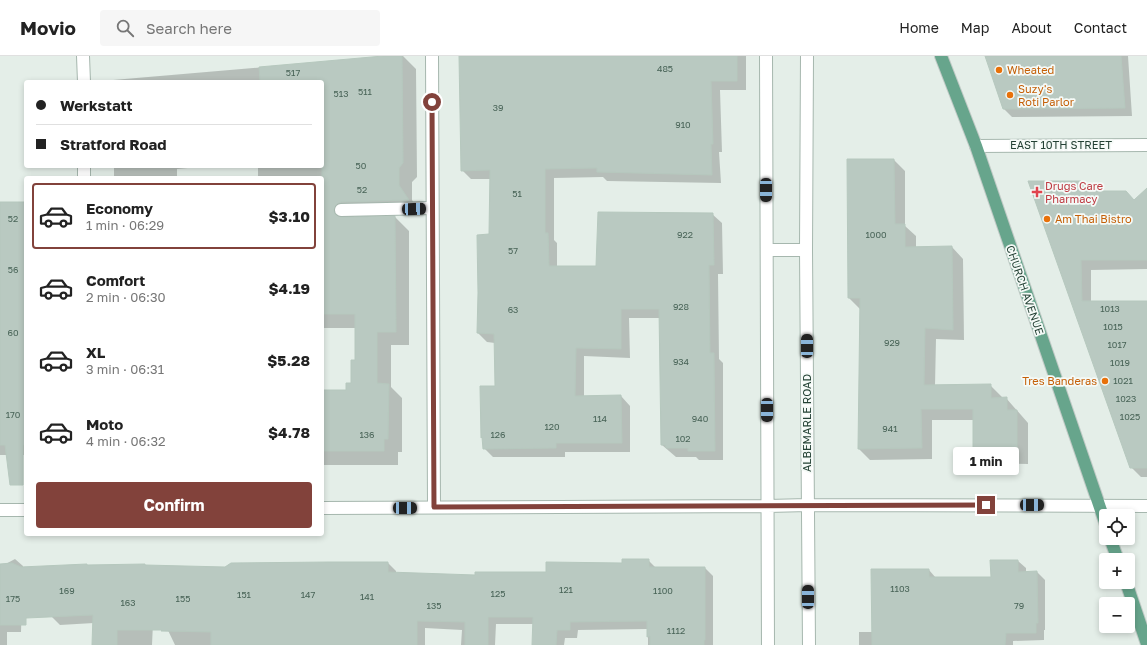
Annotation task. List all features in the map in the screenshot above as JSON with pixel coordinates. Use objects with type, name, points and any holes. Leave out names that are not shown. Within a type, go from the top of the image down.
[{"type":"main road","name":"CHURCH AVENUE","points":[[941,56],[976,146],[1100,509]]},
{"type":"main road","points":[[1128,589],[1147,644]]},
{"type":"street","points":[[83,56],[84,80]]},
{"type":"street","points":[[432,56],[434,507]]},
{"type":"street","points":[[766,56],[768,645]]},
{"type":"street","name":"ALBEMARLE ROAD","points":[[807,56],[806,250],[809,645]]},
{"type":"street","name":"EAST 10TH STREET","points":[[976,146],[1147,145]]},
{"type":"street","points":[[341,210],[432,208]]},
{"type":"street","points":[[767,250],[806,250]]},
{"type":"street","points":[[324,508],[808,505],[1147,506]]},
{"type":"street","points":[[0,510],[24,510]]},
{"type":"building","points":[[383,56],[402,56],[403,163],[399,168],[399,185],[409,200],[341,202],[337,204],[334,210],[335,214],[341,217],[395,216],[396,332],[377,332],[377,383],[389,384],[388,439],[384,439],[384,451],[324,451],[324,390],[346,390],[346,383],[351,383],[351,360],[355,360],[355,314],[324,314],[324,176],[322,176],[322,168],[324,168],[324,80],[260,80],[259,67]]},
{"type":"building","points":[[459,56],[737,56],[737,81],[711,81],[713,144],[711,144],[712,175],[597,172],[597,168],[545,169],[545,233],[548,233],[549,266],[596,266],[598,212],[713,213],[714,265],[709,265],[710,353],[714,353],[715,451],[688,451],[688,448],[666,448],[665,445],[661,445],[659,309],[621,309],[621,349],[576,348],[575,396],[621,395],[622,443],[556,443],[556,448],[483,449],[482,437],[481,438],[480,386],[495,386],[494,334],[477,333],[477,235],[489,234],[490,170],[461,171]]},
{"type":"building","points":[[985,56],[1121,56],[1125,108],[1003,109]]},
{"type":"building","points":[[847,159],[894,159],[895,224],[905,224],[905,247],[952,246],[953,330],[925,328],[924,385],[991,384],[991,398],[1007,397],[1007,410],[1017,410],[1017,453],[973,453],[973,409],[921,409],[922,448],[858,449],[860,298],[848,298]]},
{"type":"building","points":[[1028,181],[1081,181],[1081,191],[1126,191],[1134,200],[1147,188],[1147,260],[1081,260],[1082,301],[1147,301],[1147,468],[1130,468]]},
{"type":"building","points":[[0,202],[24,202],[23,485],[10,485],[5,445],[0,445]]},
{"type":"building","points":[[622,559],[649,559],[649,567],[705,567],[704,645],[650,645],[650,636],[647,637],[647,621],[570,622],[570,630],[557,630],[556,645],[532,645],[533,617],[488,617],[488,645],[465,645],[465,622],[417,621],[417,645],[211,645],[211,632],[117,630],[117,645],[92,645],[93,615],[26,618],[26,625],[0,625],[0,564],[12,563],[21,567],[87,564],[145,564],[225,567],[231,563],[388,562],[388,572],[475,575],[475,572],[546,572],[546,562],[622,563]]},
{"type":"building","points":[[990,560],[1018,560],[1018,572],[1037,571],[1038,623],[1036,623],[1036,633],[1006,633],[1005,645],[872,645],[871,569],[929,569],[929,577],[991,577]]},
{"type":"place","name":"Wheated","points":[[999,70]]},
{"type":"place","name":"Suzy's Roti Parlor","points":[[1010,95]]},
{"type":"place","name":"Drugs Care Pharmacy","points":[[1037,192]]},
{"type":"place","name":"Am Thai Bistro","points":[[1047,219]]},
{"type":"place","name":"Tres Banderas","points":[[1105,381]]},
{"type":"route","points":[[432,102],[434,507],[986,505]]}]
